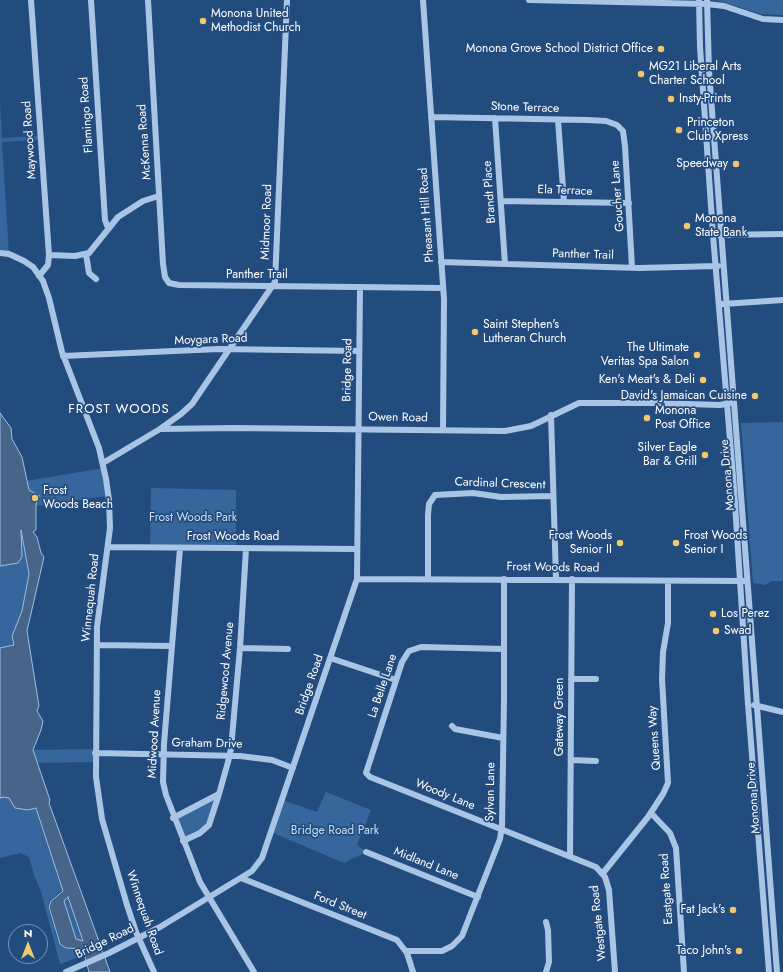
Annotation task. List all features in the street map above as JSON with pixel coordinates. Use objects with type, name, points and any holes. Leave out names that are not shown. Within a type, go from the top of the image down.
[{"type":"street","name":"Maywood Road","points":[[31,0],[49,255],[48,266],[39,276]]},
{"type":"street","name":"Flamingo Road","points":[[91,0],[105,220],[108,228]]},
{"type":"street","name":"McKenna Road","points":[[148,0],[164,271],[167,282]]},
{"type":"street","name":"Midmoor Road","points":[[160,429],[182,414],[192,404],[273,286],[276,272],[287,0]]},
{"type":"street","name":"Pheasant Hill Road","points":[[423,0],[443,288],[442,430]]},
{"type":"street","points":[[529,0],[707,2],[763,19],[783,20]]},
{"type":"street","name":"Monona Drive","points":[[699,2],[700,47],[713,235],[741,581],[748,704],[769,972]]},
{"type":"street","name":"Monona Drive","points":[[707,2],[709,71],[749,581],[777,972]]},
{"type":"street","name":"Stone Terrace","points":[[431,117],[606,121],[617,125]]},
{"type":"street","name":"Brandt Place","points":[[495,118],[505,264]]},
{"type":"street","points":[[558,120],[564,202]]},
{"type":"street","name":"Goucher Lane","points":[[617,125],[623,131],[625,146],[632,267]]},
{"type":"street","points":[[49,255],[75,256],[86,254],[94,248],[118,217],[137,204],[159,196]]},
{"type":"street","name":"Ela Terrace","points":[[501,201],[629,203]]},
{"type":"street","points":[[713,235],[783,234]]},
{"type":"street","name":"Winnequah Road","points":[[0,253],[9,254],[33,267],[47,290],[63,356],[103,463],[109,500],[108,546],[98,618],[95,754],[96,785],[102,819],[128,905],[139,938],[154,972]]},
{"type":"street","points":[[86,254],[90,275],[96,279]]},
{"type":"street","name":"Panther Trail","points":[[441,262],[632,267],[724,266]]},
{"type":"street","name":"Panther Trail","points":[[167,282],[179,285],[443,288]]},
{"type":"street","name":"Bridge Road","points":[[66,972],[139,938],[241,878],[257,867],[262,858],[357,578],[360,287]]},
{"type":"street","points":[[719,304],[783,300]]},
{"type":"street","name":"Moygara Road","points":[[63,356],[229,350],[359,351]]},
{"type":"street","name":"Owen Road","points":[[103,463],[160,429],[515,430],[531,426],[579,403],[734,403]]},
{"type":"street","name":"Midmoor Road","points":[[176,428],[182,414]]},
{"type":"street","points":[[551,416],[556,579]]},
{"type":"street","name":"Cardinal Crescent","points":[[428,578],[428,515],[429,504],[435,495],[473,493],[501,497],[553,496]]},
{"type":"street","name":"Frost Woods Road","points":[[108,546],[246,549],[357,549]]},
{"type":"street","name":"Midwood Avenue","points":[[180,548],[163,754],[164,789],[173,818],[208,897],[254,972]]},
{"type":"street","name":"Ridgewood Avenue","points":[[183,841],[200,833],[209,825],[230,755],[240,648],[246,549]]},
{"type":"street","name":"Frost Woods Road","points":[[357,578],[749,581]]},
{"type":"street","name":"Sylvan Lane","points":[[406,951],[442,951],[452,946],[462,936],[494,857],[502,829],[504,579]]},
{"type":"street","name":"Gateway Green","points":[[570,856],[572,579]]},
{"type":"street","name":"Queens Way","points":[[603,873],[651,813],[663,794],[669,778],[662,678],[663,652],[668,624],[668,581]]},
{"type":"street","points":[[97,645],[172,646]]},
{"type":"street","name":"La Belle Lane","points":[[368,775],[366,773],[367,767],[405,654],[412,649],[421,647],[504,649]]},
{"type":"street","points":[[240,648],[288,648]]},
{"type":"street","points":[[330,658],[396,680]]},
{"type":"street","points":[[571,679],[596,679]]},
{"type":"street","points":[[748,704],[783,712]]},
{"type":"street","points":[[452,726],[456,729],[503,738]]},
{"type":"street","name":"Graham Drive","points":[[95,754],[230,755],[267,759],[293,768]]},
{"type":"street","points":[[571,760],[596,761]]},
{"type":"street","name":"Woody Lane","points":[[368,775],[591,864],[603,873]]},
{"type":"street","points":[[173,818],[219,794]]},
{"type":"street","name":"Eastgate Road","points":[[651,813],[670,833],[676,848],[684,972]]},
{"type":"street","name":"Midland Lane","points":[[366,852],[478,897]]},
{"type":"street","name":"Westgate Road","points":[[603,873],[610,895],[615,972]]},
{"type":"street","name":"Ford Street","points":[[241,878],[397,940],[406,951],[413,972]]},
{"type":"street","points":[[546,922],[548,930],[549,962],[546,972]]},
{"type":"green space","points":[[715,0],[783,0],[783,15],[761,14]]},
{"type":"green space","points":[[0,102],[2,138],[41,136],[41,140],[2,142],[9,254],[0,253]]},
{"type":"green space","points":[[783,422],[783,581],[771,581],[766,585],[753,583],[741,423]]},
{"type":"green space","points":[[104,468],[107,496],[36,506],[38,494],[29,490],[26,481]]},
{"type":"green space","name":"Frost Woods Park","points":[[151,488],[236,490],[236,549],[150,548]]},
{"type":"green space","points":[[21,529],[29,574],[22,611],[12,636],[14,645],[0,648],[0,566],[18,563],[22,548]]},
{"type":"green space","points":[[95,749],[95,762],[36,763],[33,750]]},
{"type":"green space","points":[[0,783],[15,808],[28,810],[36,808],[62,890],[50,900],[48,907],[59,944],[67,949],[80,950],[82,956],[60,964],[41,892],[29,857],[20,853],[0,858]]},
{"type":"green space","name":"Bridge Road Park","points":[[326,792],[371,810],[357,845],[366,852],[344,863],[271,832],[282,800],[317,812]]},
{"type":"green space","points":[[219,794],[209,825],[183,841],[173,818]]},
{"type":"green space","points":[[68,897],[83,942],[76,940],[64,901]]},
{"type":"shaded area","points":[[0,413],[11,428],[12,439],[22,457],[29,490],[40,496],[37,500],[36,506],[36,530],[33,532],[37,537],[41,553],[44,557],[27,631],[39,706],[37,711],[43,721],[33,750],[50,800],[49,803],[110,972],[89,972],[83,949],[66,948],[60,944],[49,907],[51,901],[63,891],[36,808],[28,810],[15,808],[9,798],[0,798],[0,648],[14,645],[12,636],[22,611],[29,574],[21,530],[22,557],[18,563],[0,566]],"holes":[[[68,897],[83,941],[76,939],[64,901]]]},
{"type":"place","name":"Monona United Methodist Church","points":[[203,21]]},
{"type":"place","name":"Monona Grove School District Office","points":[[661,49]]},
{"type":"place","name":"MG21 Liberal Arts Charter School","points":[[641,74]]},
{"type":"place","name":"Insty-Prints","points":[[671,99]]},
{"type":"place","name":"Princeton Club Xpress","points":[[679,130]]},
{"type":"place","name":"Speedway","points":[[736,164]]},
{"type":"place","name":"Monona State Bank","points":[[687,226]]},
{"type":"place","name":"Saint Stephen's Lutheran Church","points":[[475,332]]},
{"type":"place","name":"The Ultimate Veritas Spa Salon","points":[[697,355]]},
{"type":"place","name":"Ken's Meat's & Deli","points":[[703,380]]},
{"type":"place","name":"David's Jamaican Cuisine","points":[[755,396]]},
{"type":"place","name":"Monona Post Office","points":[[647,418]]},
{"type":"place","name":"Silver Eagle Bar & Grill","points":[[705,455]]},
{"type":"place","name":"Frost Woods Beach","points":[[35,498]]},
{"type":"place","name":"Frost Woods Senior II","points":[[620,543]]},
{"type":"place","name":"Frost Woods Senior I","points":[[676,543]]},
{"type":"place","name":"Los Perez","points":[[713,614]]},
{"type":"place","name":"Swad","points":[[716,631]]},
{"type":"place","name":"Fat Jack's","points":[[733,910]]},
{"type":"place","name":"Taco John's","points":[[739,951]]},
{"type":"district","name":"FROST WOODS","points":[[119,410]]}]
